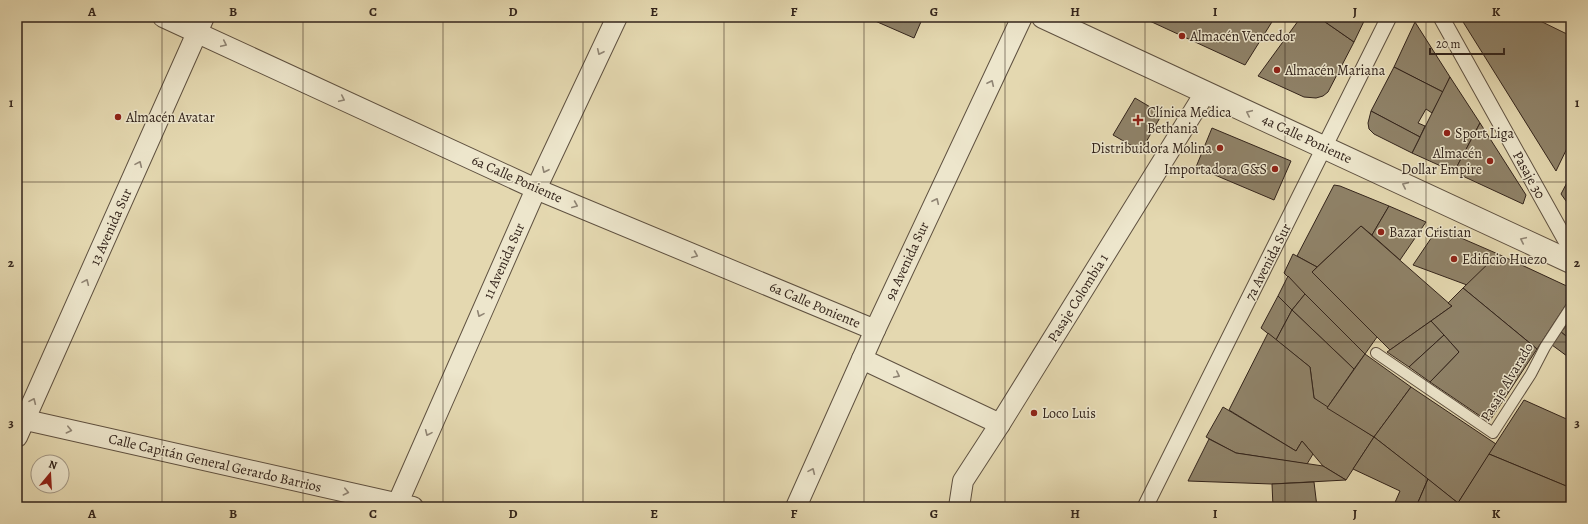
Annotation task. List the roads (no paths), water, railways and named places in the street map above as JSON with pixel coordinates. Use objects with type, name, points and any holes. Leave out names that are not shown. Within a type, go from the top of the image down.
[{"type":"street","name":"6a Calle Poniente","points":[[163,17],[201,24],[536,189],[875,330]]},
{"type":"street","name":"11 Avenida Sur","points":[[402,506],[536,189],[617,17]]},
{"type":"street","name":"9a Avenida Sur","points":[[796,507],[862,358],[1022,17]]},
{"type":"street","name":"4a Calle Poniente","points":[[1042,17],[1571,262]]},
{"type":"street","name":"7a Avenida Sur","points":[[1145,507],[1389,17]]},
{"type":"street","name":"Pasaje 30","points":[[1441,17],[1571,250]]},
{"type":"street","name":"13 Avenida Sur","points":[[20,425],[201,24]]},
{"type":"street","name":"Pasaje Colombia 1","points":[[960,507],[963,481],[1000,424],[1205,93]]},
{"type":"street","points":[[862,358],[1000,424]]},
{"type":"street","name":"Calle Capitán General Gerardo Barrios","points":[[20,425],[402,506]]},
{"type":"lane","name":"Pasaje Alvarado","points":[[1376,353],[1493,433],[1531,374],[1544,347],[1571,307]]},
{"type":"place","name":"Almacén Vencedor","points":[[1182,36]]},
{"type":"place","name":"Almacén Mariana","points":[[1277,70]]},
{"type":"place","name":"Almacén Avatar","points":[[118,117]]},
{"type":"place","name":"Clínica Medica Bethania","points":[[1138,120]]},
{"type":"place","name":"Sport Liga","points":[[1447,133]]},
{"type":"place","name":"Distribuidora Molina","points":[[1220,148]]},
{"type":"place","name":"Almacén Dollar Empire","points":[[1490,161]]},
{"type":"place","name":"Importadora G&S","points":[[1275,169]]},
{"type":"place","name":"Bazar Cristian","points":[[1381,232]]},
{"type":"place","name":"Edificio Huezo","points":[[1454,259]]},
{"type":"place","name":"Loco Luis","points":[[1034,413]]}]
